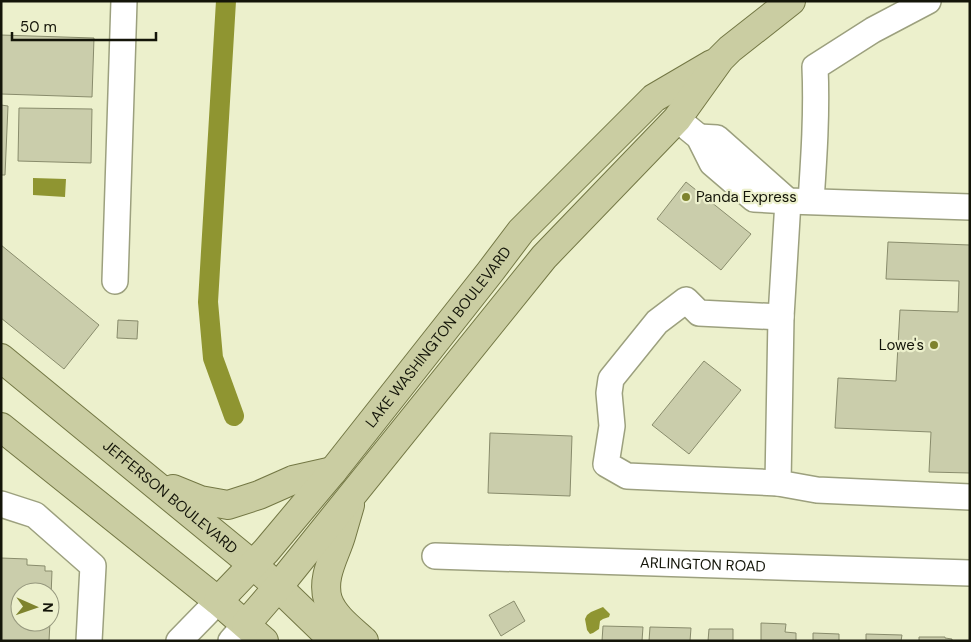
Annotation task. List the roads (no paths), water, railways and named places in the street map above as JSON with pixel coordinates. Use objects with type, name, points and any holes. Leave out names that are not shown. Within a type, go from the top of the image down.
[{"type":"main road","name":"LAKE WASHINGTON BOULEVARD","points":[[247,635],[278,587],[544,258],[677,119],[720,59],[791,1]]},
{"type":"main road","name":"LAKE WASHINGTON BOULEVARD","points":[[218,601],[266,551],[333,471],[490,272],[520,231],[654,98],[720,59]]},
{"type":"main road","name":"JEFFERSON BOULEVARD","points":[[1,358],[253,565],[334,641]]},
{"type":"main road","points":[[1,427],[218,601],[247,635]]},
{"type":"main road","points":[[151,481],[200,500],[228,505],[259,495],[293,480],[333,471]]},
{"type":"main road","points":[[353,494],[341,537],[326,579],[328,600],[342,620],[364,641]]},
{"type":"street","points":[[115,281],[124,1]]},
{"type":"street","points":[[778,484],[781,317],[816,85],[815,67],[873,30],[928,1]]},
{"type":"street","points":[[677,119],[699,137],[712,162],[754,199],[970,207]]},
{"type":"street","points":[[781,317],[699,313],[686,300],[657,322],[611,379],[609,393],[612,426],[606,464],[627,476],[778,484],[817,490],[970,497]]},
{"type":"street","points":[[1,504],[35,515],[92,566],[89,641]]},
{"type":"street","name":"ARLINGTON ROAD","points":[[435,556],[970,573]]},
{"type":"street","name":"LAKE WASHINGTON BOULEVARD","points":[[179,641],[218,601]]},
{"type":"waterway","points":[[226,1],[208,302],[213,358],[234,416]]},
{"type":"place","name":"Panda Express","points":[[686,197]]},
{"type":"place","name":"Lowe's","points":[[934,345]]}]
